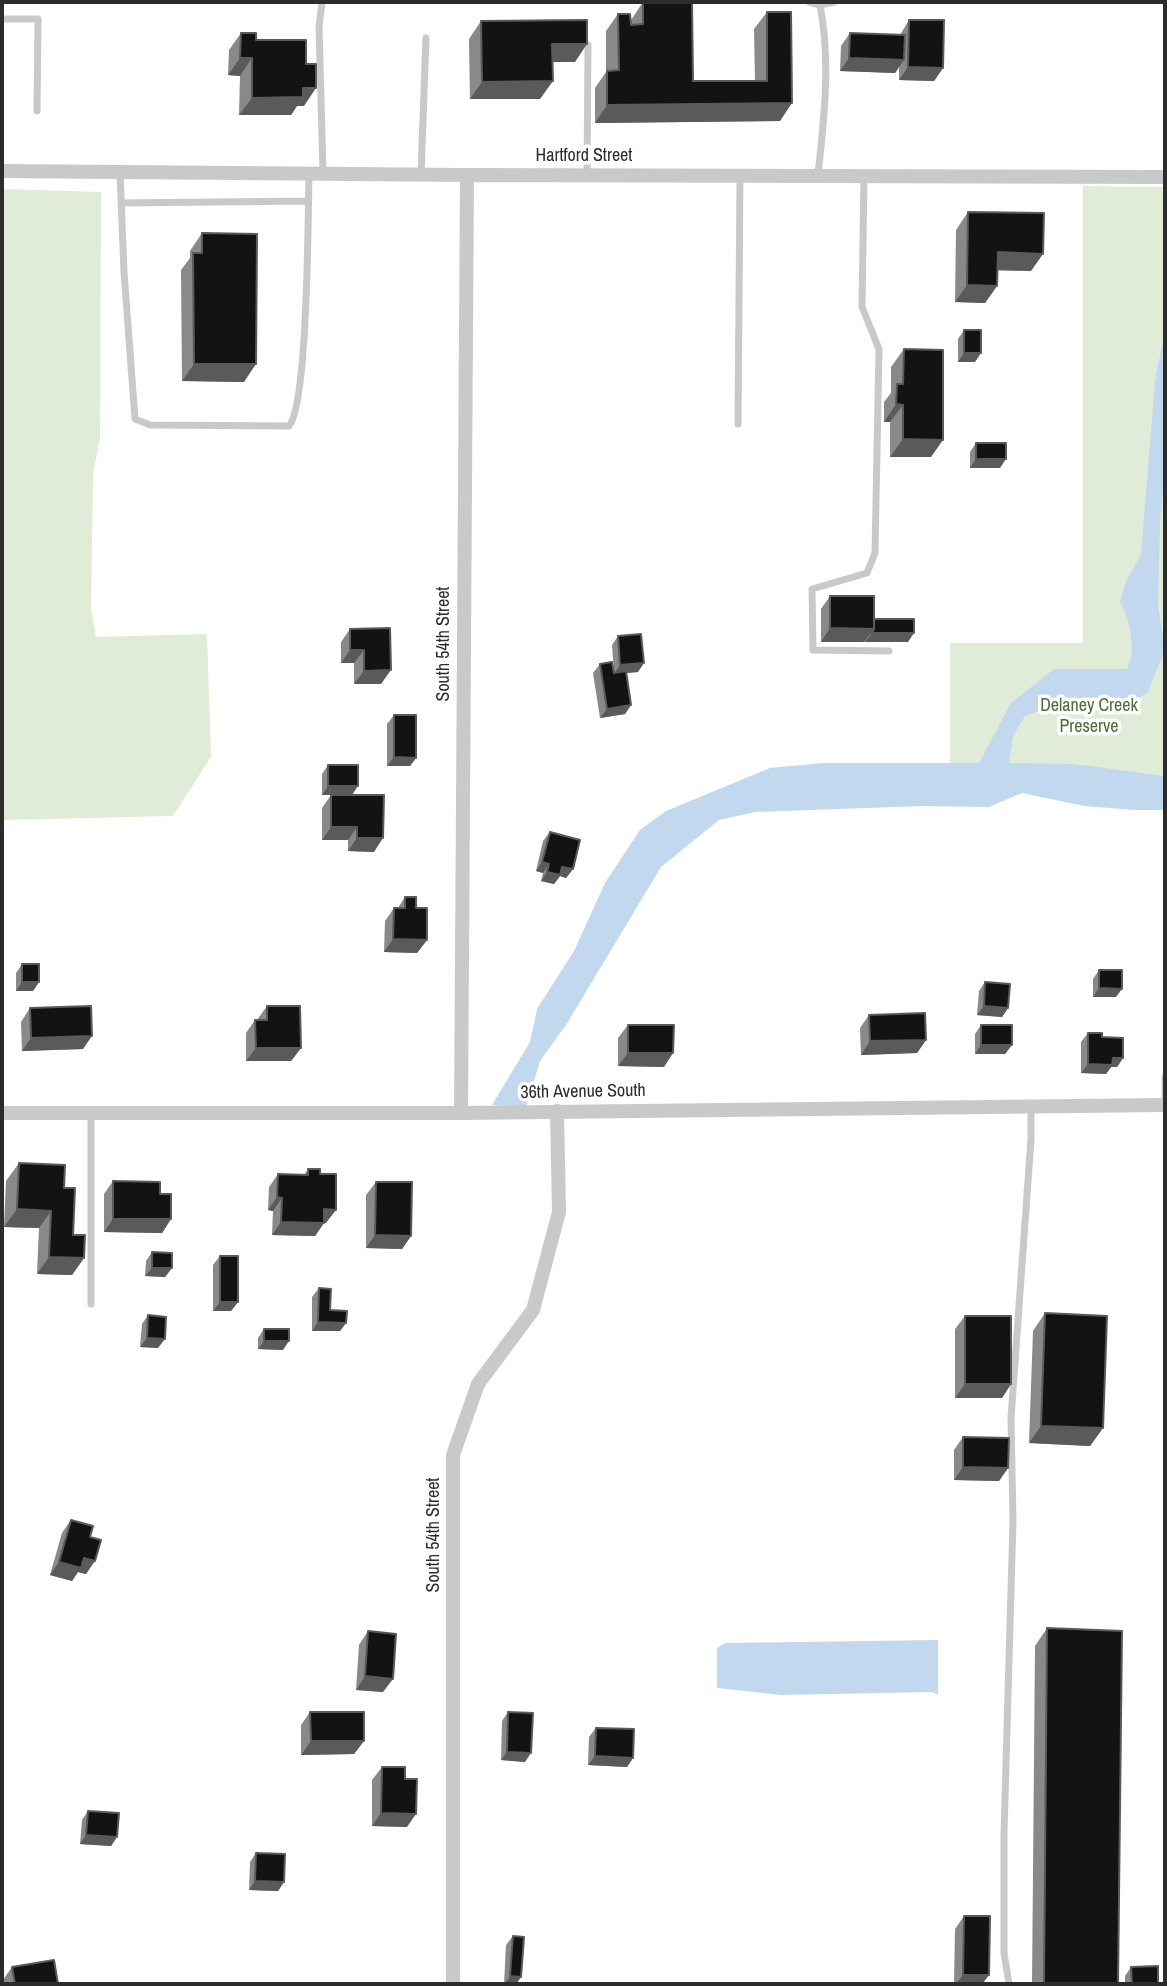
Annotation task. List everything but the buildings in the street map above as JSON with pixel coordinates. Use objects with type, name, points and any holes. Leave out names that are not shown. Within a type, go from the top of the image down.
[{"type":"street","name":"Hartford Street","points":[[2,171],[1165,177]]},
{"type":"street","name":"South 54th Street","points":[[461,1113],[467,175]]},
{"type":"street","name":"36th Avenue South","points":[[2,1113],[461,1113],[1165,1105]]},
{"type":"street","name":"South 54th Street","points":[[453,1984],[453,1455],[478,1384],[533,1310],[559,1212],[557,1111]]},
{"type":"lane","points":[[120,172],[135,419],[149,425],[289,426],[294,420],[301,378],[308,201],[316,174],[319,27],[322,2]]},
{"type":"lane","points":[[809,2],[834,2]]},
{"type":"lane","points":[[817,176],[826,94],[825,29],[820,3]]},
{"type":"lane","points":[[2,19],[38,19],[37,111]]},
{"type":"lane","points":[[421,175],[426,38]]},
{"type":"lane","points":[[587,176],[588,45]]},
{"type":"lane","points":[[738,424],[740,176]]},
{"type":"lane","points":[[864,176],[862,307],[878,349],[874,553],[867,573],[812,589],[813,650],[889,651]]},
{"type":"lane","points":[[121,203],[308,201]]},
{"type":"lane","points":[[1165,1077],[1165,1105]]},
{"type":"lane","points":[[1009,1984],[1004,1953],[1004,1833],[1013,1521],[1011,1418],[1031,1107]]},
{"type":"lane","points":[[91,1113],[91,1304]]},
{"type":"green space","name":"Delaney Creek Preserve","points":[[1083,186],[1165,187],[1165,791],[950,790],[950,643],[1083,643]]},
{"type":"green space","points":[[2,189],[101,192],[100,439],[93,474],[91,609],[96,637],[207,634],[211,757],[173,816],[4,820]]},
{"type":"water","points":[[1165,339],[1165,468],[1160,522],[1158,605],[1165,650],[1147,693],[1126,705],[1045,709],[1025,716],[1013,736],[1009,763],[1074,764],[1165,776],[1165,810],[1084,806],[1022,793],[989,807],[922,806],[755,812],[719,820],[661,867],[566,1025],[540,1061],[526,1107],[492,1105],[530,1042],[537,1009],[574,951],[605,883],[640,830],[666,811],[770,768],[823,763],[979,763],[1011,703],[1054,669],[1127,669],[1132,644],[1127,618],[1120,602],[1126,581],[1141,555],[1155,381]]},
{"type":"water","points":[[938,1640],[938,1695],[932,1692],[781,1695],[717,1688],[717,1648],[725,1643]]}]
